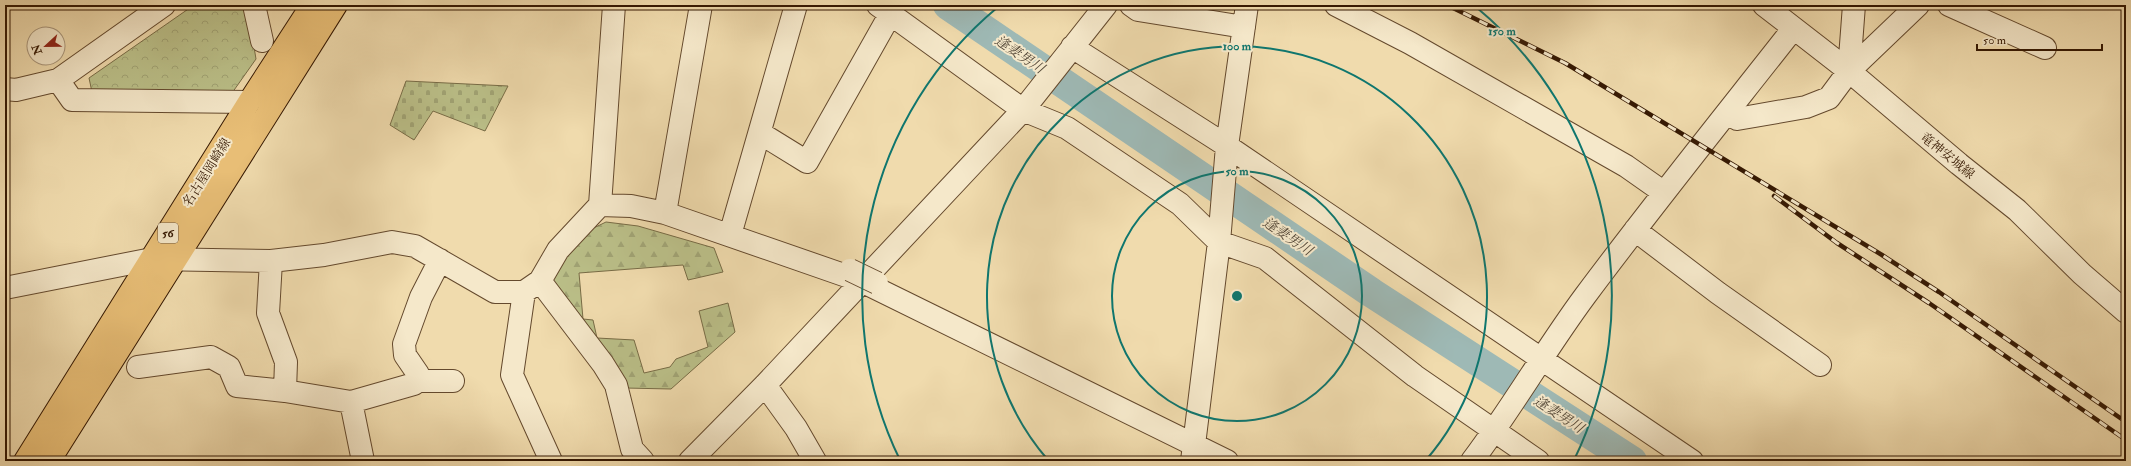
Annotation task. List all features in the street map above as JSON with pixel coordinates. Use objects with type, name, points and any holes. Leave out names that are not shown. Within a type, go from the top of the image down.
[{"type":"main road","name":"名古屋岡崎線","points":[[25,461],[249,102],[330,8]]},
{"type":"main road","name":"名古屋岡崎線","points":[[49,461],[330,8]]},
{"type":"street","points":[[5,89],[16,90],[58,80],[164,5]]},
{"type":"street","points":[[254,5],[262,41]]},
{"type":"street","points":[[550,461],[512,375],[532,287],[558,250],[600,205],[614,5]]},
{"type":"street","points":[[665,213],[701,5]]},
{"type":"street","points":[[730,235],[796,5]]},
{"type":"street","points":[[690,461],[765,385],[863,278],[1027,106],[1106,5]]},
{"type":"street","points":[[1131,5],[1138,10],[1244,27]]},
{"type":"street","points":[[1193,453],[1227,150],[1247,5]]},
{"type":"street","points":[[1336,5],[1437,58],[1626,166],[1663,192]]},
{"type":"street","name":"竜神安城線","points":[[1764,5],[1849,71],[1959,164],[2017,210],[2082,274],[2126,312]]},
{"type":"street","points":[[1849,71],[1854,5]]},
{"type":"street","points":[[1737,119],[1806,107],[1830,98],[1849,71],[1918,5]]},
{"type":"street","points":[[1949,5],[2045,48]]},
{"type":"street","points":[[760,133],[807,162],[885,9],[1027,106],[1067,128],[1180,204],[1218,238],[1265,258],[1415,376],[1497,427],[1538,461]]},
{"type":"street","points":[[1472,461],[1497,427],[1540,360],[1584,297],[1663,192],[1793,29]]},
{"type":"street","points":[[1071,50],[1227,150],[1692,461]]},
{"type":"street","points":[[58,80],[72,100],[249,102]]},
{"type":"street","points":[[600,205],[631,206],[665,213],[863,278],[1193,453],[1227,461]]},
{"type":"street","points":[[1635,230],[1718,293],[1820,365]]},
{"type":"street","points":[[5,288],[152,259],[271,261],[324,255],[392,242],[415,246],[495,292],[532,287]]},
{"type":"street","points":[[418,381],[418,374],[405,355],[404,344],[421,297],[440,260]]},
{"type":"street","points":[[271,261],[268,313],[286,362],[285,391]]},
{"type":"street","points":[[532,287],[603,364],[616,385],[632,449],[643,461]]},
{"type":"street","points":[[138,366],[211,358],[229,367],[237,386],[285,391],[352,402],[418,381],[454,381]]},
{"type":"street","points":[[765,385],[796,428],[815,461]]},
{"type":"street","points":[[352,402],[363,461]]},
{"type":"green space","points":[[194,5],[247,5],[256,59],[232,93],[92,92],[89,78]]},
{"type":"green space","points":[[406,81],[508,86],[485,131],[433,111],[414,140],[390,125]]},
{"type":"green space","points":[[606,222],[638,226],[714,248],[723,272],[688,280],[683,265],[579,273],[583,319],[593,320],[597,338],[634,340],[644,373],[670,367],[676,359],[708,347],[699,311],[728,303],[735,332],[671,389],[625,388],[546,289],[577,236]]},
{"type":"waterway","name":"逢妻男川","points":[[948,5],[1372,293],[1632,461]]},
{"type":"railway","points":[[1447,5],[1565,63],[1882,255],[1939,292],[2126,422]]},
{"type":"railway","points":[[1774,196],[1837,243],[1929,303],[2126,440]]}]
